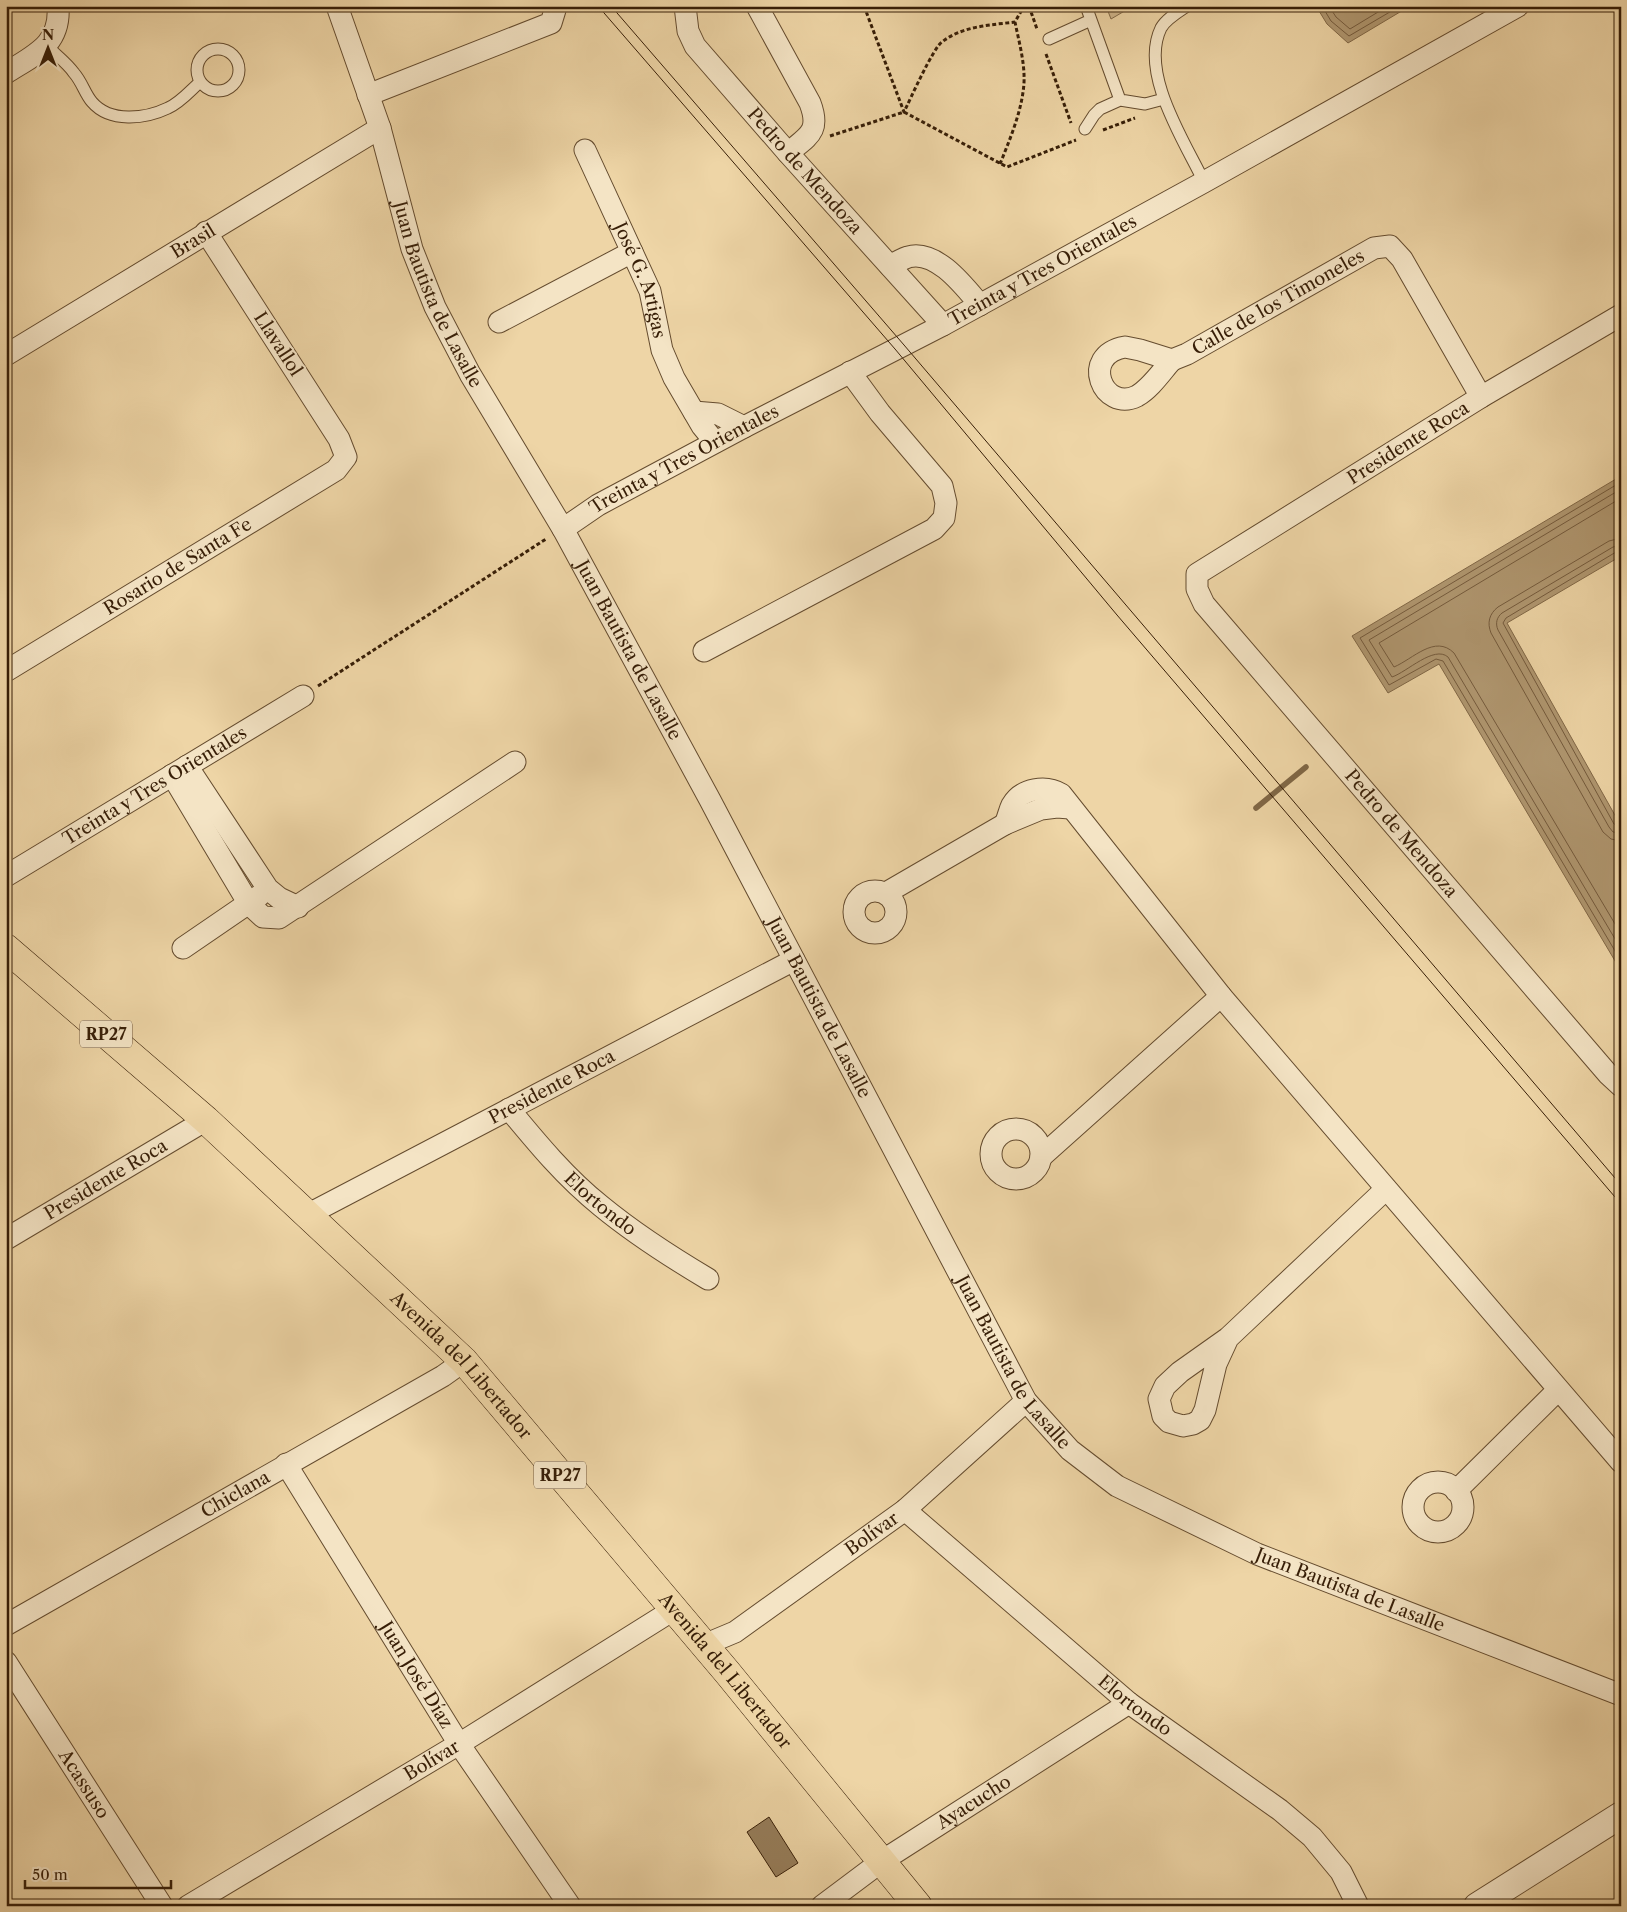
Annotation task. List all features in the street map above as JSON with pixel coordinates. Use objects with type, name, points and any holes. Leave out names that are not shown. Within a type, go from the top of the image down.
[{"type":"main road","name":"Avenida del Libertador","points":[[6,948],[206,1120],[309,1214],[464,1361],[704,1646],[918,1906]]},
{"type":"street","points":[[6,74],[47,46],[59,20],[58,6]]},
{"type":"street","name":"Juan Bautista de Lasalle","points":[[337,6],[380,128],[412,249],[435,306],[470,374],[563,529],[794,960],[1026,1401],[1070,1450],[1125,1490],[1257,1554],[1621,1695]]},
{"type":"street","points":[[368,95],[551,23],[555,10],[553,6]]},
{"type":"street","name":"Pedro de Mendoza","points":[[685,6],[688,31],[695,46],[788,154],[944,325]]},
{"type":"street","points":[[757,6],[816,117],[814,129],[788,154]]},
{"type":"street","name":"Treinta y Tres Orientales","points":[[563,529],[598,505],[715,442],[944,325],[1518,6]]},
{"type":"street","name":"Brasil","points":[[6,355],[380,128]]},
{"type":"street","name":"José G. Artigas","points":[[585,150],[650,291],[662,350],[674,378],[702,426],[715,442]]},
{"type":"street","name":"Llavallol","points":[[206,232],[339,439],[346,457]]},
{"type":"street","name":"Calle de los Timoneles","points":[[1172,360],[1187,354],[1374,248],[1390,246],[1402,259],[1482,397]]},
{"type":"street","points":[[499,322],[632,252]]},
{"type":"street","points":[[890,266],[908,256],[927,258],[952,273],[980,305]]},
{"type":"street","name":"Presidente Roca","points":[[1197,574],[1482,397],[1621,315]]},
{"type":"street","points":[[704,651],[934,529],[944,518],[946,503],[942,486],[880,413],[850,372]]},
{"type":"street","points":[[694,412],[718,414],[744,428]]},
{"type":"street","name":"Rosario de Santa Fe","points":[[6,670],[336,470],[346,457]]},
{"type":"street","name":"Pedro de Mendoza","points":[[1197,574],[1197,589],[1204,604],[1608,1074],[1621,1086]]},
{"type":"street","name":"Treinta y Tres Orientales","points":[[6,876],[303,696]]},
{"type":"street","points":[[180,770],[220,856],[249,904],[263,917],[280,918],[514,762]]},
{"type":"street","points":[[180,770],[240,846],[268,889],[279,898],[298,907]]},
{"type":"street","points":[[886,893],[1005,824],[1012,805],[1020,796],[1037,789],[1052,789],[1061,794],[1070,808],[1221,996],[1621,1462]]},
{"type":"street","points":[[220,856],[240,846]]},
{"type":"street","points":[[183,948],[268,889]]},
{"type":"street","name":"Presidente Roca","points":[[309,1214],[794,960]]},
{"type":"street","points":[[1041,1157],[1221,996]]},
{"type":"street","name":"Elortondo","points":[[509,1110],[551,1160],[599,1205],[652,1245],[708,1279]]},
{"type":"street","name":"Presidente Roca","points":[[6,1239],[206,1120]]},
{"type":"street","points":[[1228,1338],[1386,1189]]},
{"type":"street","name":"Chiclana","points":[[6,1625],[434,1381],[464,1361]]},
{"type":"street","points":[[1456,1491],[1558,1390]]},
{"type":"street","name":"Bolívar","points":[[704,1646],[735,1632],[905,1510],[1026,1401]]},
{"type":"street","name":"Juan José Díaz","points":[[286,1464],[459,1744],[570,1906]]},
{"type":"street","name":"Elortondo","points":[[905,1510],[1129,1703],[1280,1810],[1312,1837],[1341,1872],[1358,1906]]},
{"type":"street","name":"Bolívar","points":[[188,1906],[459,1744],[673,1610]]},
{"type":"street","name":"Acassuso","points":[[6,1662],[162,1906]]},
{"type":"street","name":"Ayacucho","points":[[822,1906],[882,1861],[1129,1703]]},
{"type":"street","points":[[1477,1906],[1621,1815]]},
{"type":"lane","points":[[1086,6],[1120,100]]},
{"type":"lane","points":[[1187,6],[1175,14],[1162,27],[1156,44],[1156,68],[1166,104],[1204,182]]},
{"type":"lane","points":[[1049,39],[1091,20]]},
{"type":"lane","points":[[47,46],[75,74],[92,102],[102,111],[115,115],[128,117],[168,109],[200,82]]},
{"type":"lane","points":[[1090,131],[1094,115],[1100,109],[1120,100],[1145,104],[1166,104]]},
{"type":"path","points":[[864,6],[904,112],[1007,167],[1077,140],[1045,51]]},
{"type":"path","points":[[1000,164],[1014,130],[1024,83],[1022,56],[1015,22],[1024,6]]},
{"type":"path","points":[[1029,6],[1039,33]]},
{"type":"path","points":[[814,129],[829,136],[904,112],[940,42],[977,27],[1015,22]]},
{"type":"path","points":[[1090,131],[1148,112],[1166,104]]},
{"type":"path","points":[[303,696],[563,529]]},
{"type":"shaded area","points":[[1106,6],[1133,6],[1111,19]]},
{"type":"water","points":[[1316,6],[1410,6],[1348,43],[1327,24]]},
{"type":"water","points":[[1621,476],[1621,556],[1507,623],[1621,826],[1621,971],[1439,664],[1388,693],[1352,636]]},
{"type":"building","points":[[769,1817],[798,1863],[776,1877],[747,1832]]},
{"type":"waterway","points":[[1256,808],[1306,767]]},
{"type":"tram line","points":[[598,6],[895,349],[1117,615],[1621,1204]]},
{"type":"tram line","points":[[611,6],[904,345],[1621,1185]]}]
